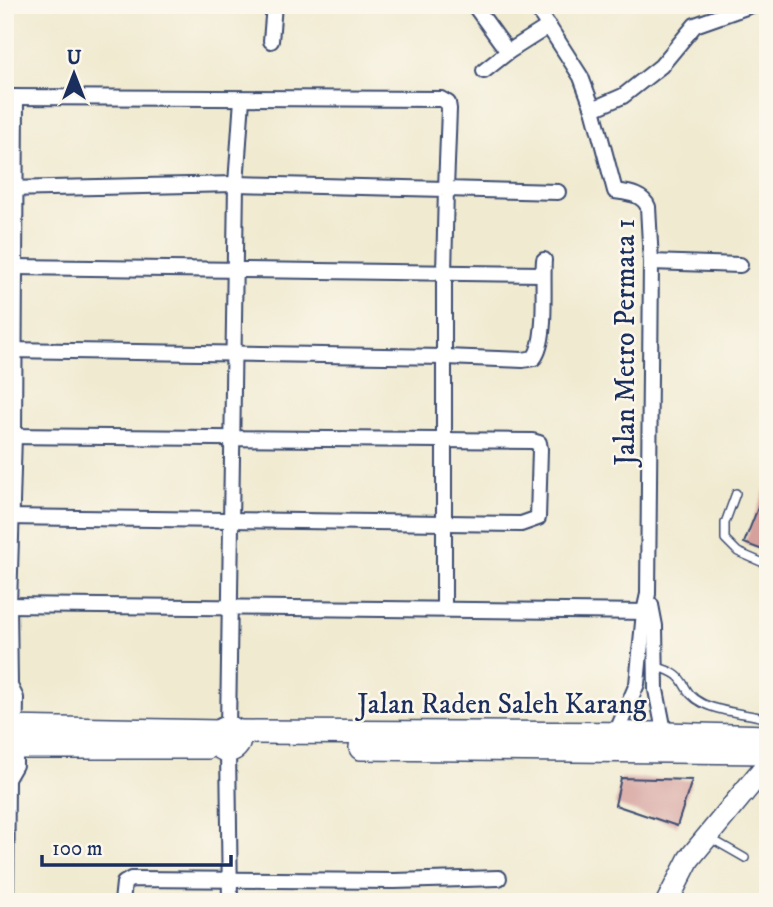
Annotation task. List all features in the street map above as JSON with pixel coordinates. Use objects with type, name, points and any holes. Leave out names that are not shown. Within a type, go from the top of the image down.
[{"type":"main road","name":"Jalan Raden Saleh Karang","points":[[10,738],[666,742],[768,737]]},
{"type":"main road","name":"Jalan Raden Saleh Karang","points":[[666,742],[768,752]]},
{"type":"main road","points":[[667,902],[681,872],[706,836],[768,763]]},
{"type":"street","points":[[271,41],[274,5]]},
{"type":"street","points":[[474,5],[508,52]]},
{"type":"street","name":"Jalan Metro Permata 1","points":[[535,5],[581,77],[593,109],[615,191],[637,196],[646,201],[648,207],[651,262],[648,612],[656,667],[656,690],[666,742]]},
{"type":"street","points":[[593,109],[623,96],[662,66],[695,24],[752,5]]},
{"type":"street","points":[[484,71],[549,26]]},
{"type":"street","points":[[6,902],[6,777],[15,765],[10,738],[16,698],[7,689],[10,349],[14,267],[9,248],[10,97],[444,100],[449,110],[444,273],[444,609]]},
{"type":"street","points":[[230,902],[228,739],[236,184],[242,100]]},
{"type":"street","points":[[10,188],[236,184],[558,192]]},
{"type":"street","points":[[651,262],[740,265]]},
{"type":"street","points":[[10,349],[523,360],[534,358],[542,334],[543,267],[444,273],[14,267]]},
{"type":"street","points":[[8,517],[521,524],[536,520],[538,515],[540,449],[539,443],[532,440],[10,435]]},
{"type":"street","points":[[7,605],[648,612]]},
{"type":"street","name":"Jalan Metro Permata 1","points":[[615,742],[637,684],[648,612]]},
{"type":"street","points":[[122,902],[124,883],[131,878],[394,881],[499,878]]},
{"type":"lane","points":[[736,493],[725,523],[725,539],[738,552],[768,565]]},
{"type":"lane","points":[[656,667],[680,675],[686,689],[706,705],[768,719]]},
{"type":"lane","points":[[706,836],[745,858]]},
{"type":"building","points":[[768,485],[768,552],[744,543]]},
{"type":"building","points":[[621,778],[692,780],[677,826],[615,805]]}]
